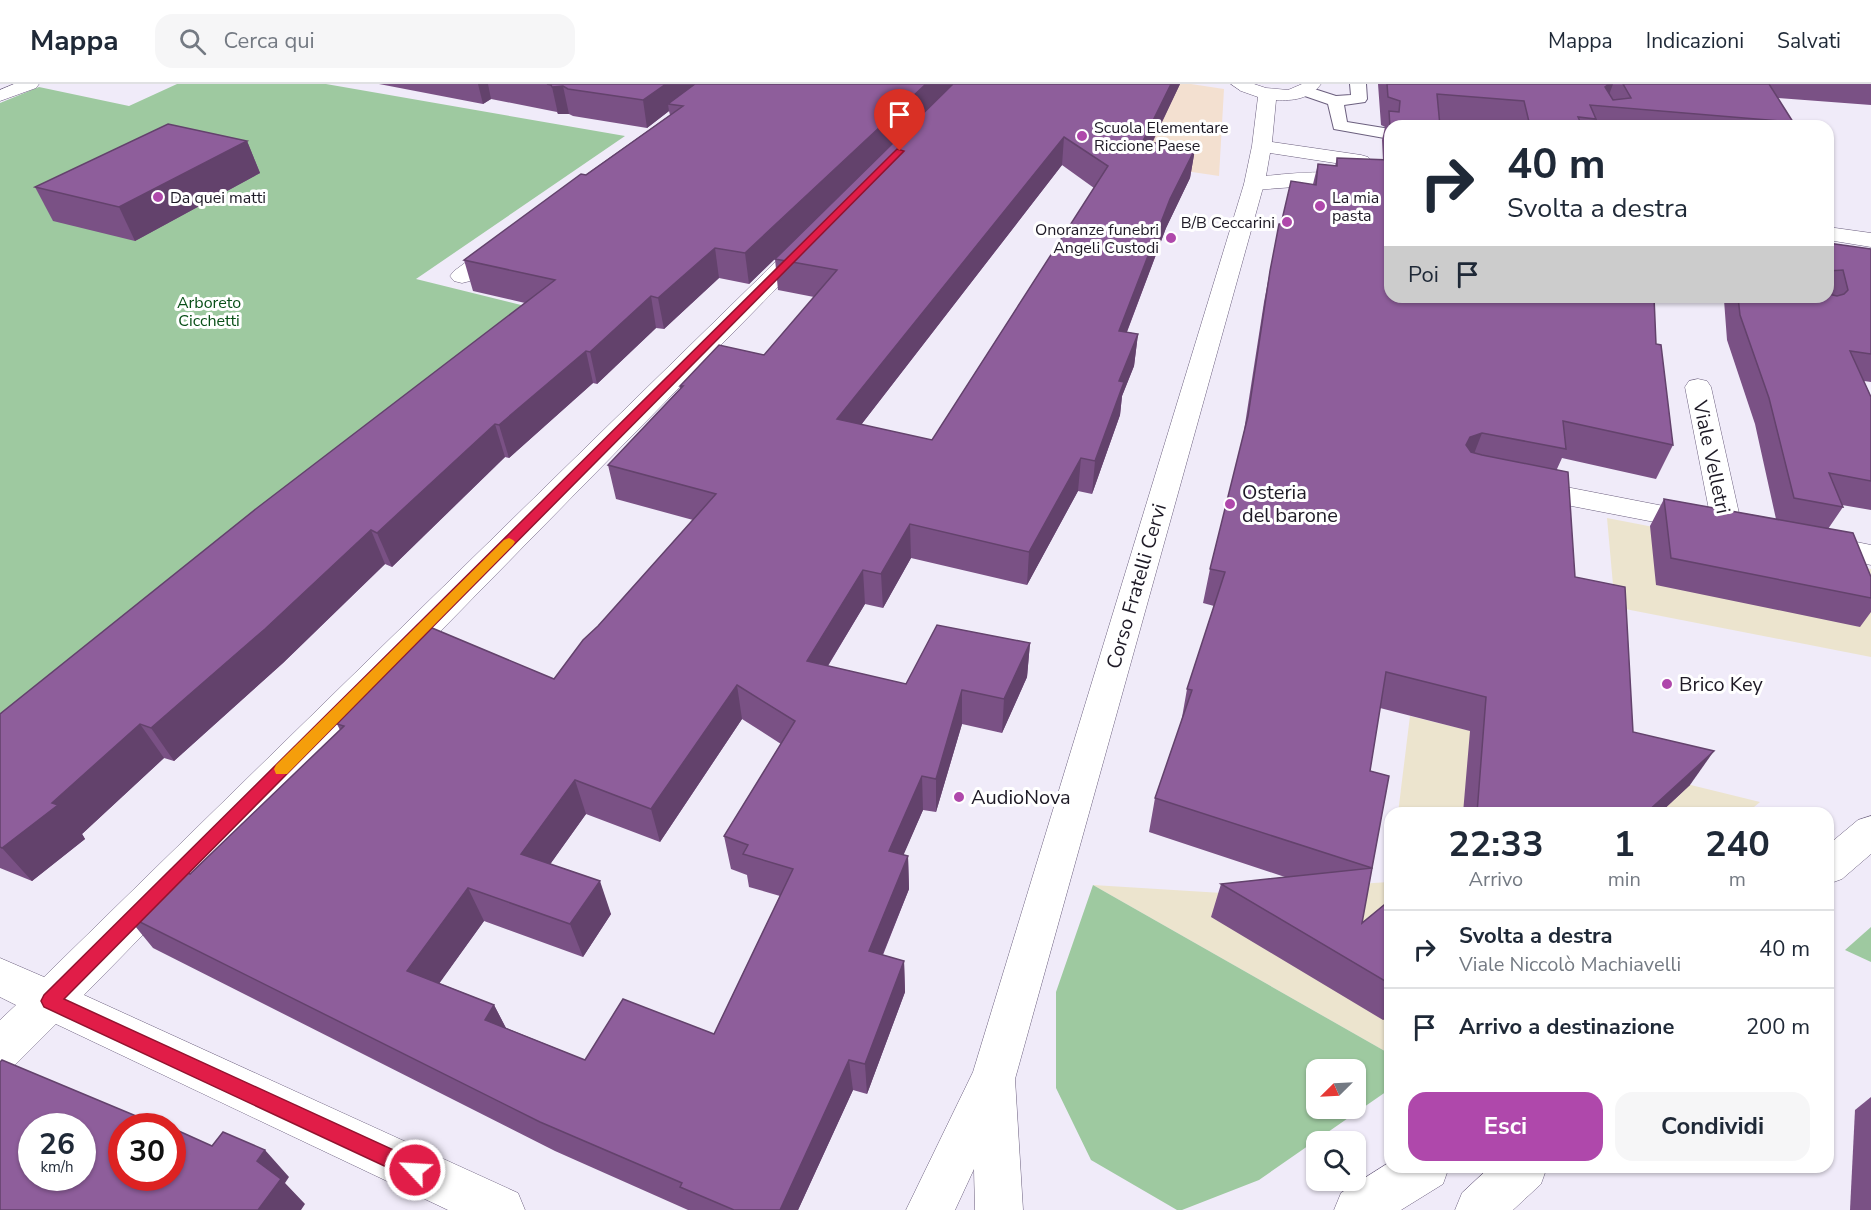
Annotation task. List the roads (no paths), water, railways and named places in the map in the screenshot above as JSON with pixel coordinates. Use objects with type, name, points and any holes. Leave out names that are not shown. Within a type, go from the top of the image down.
[{"type":"street","points":[[0,96],[30,84]]},
{"type":"street","points":[[1240,84],[1267,94],[1288,95],[1308,88]]},
{"type":"street","name":"Corso Fratelli Cervi","points":[[930,1210],[994,1077],[1254,184],[1262,146],[1267,94]]},
{"type":"street","points":[[1262,146],[1384,165]]},
{"type":"street","points":[[1254,184],[1309,177],[1359,177],[1384,180]]},
{"type":"street","points":[[0,1050],[832,219]]},
{"type":"street","points":[[1834,234],[1871,240]]},
{"type":"street","points":[[462,276],[515,236]]},
{"type":"street","points":[[1834,252],[1871,258]]},
{"type":"street","name":"Viale Velletri","points":[[1493,482],[1738,529],[1698,387]]},
{"type":"street","points":[[1794,540],[1871,555]]},
{"type":"street","points":[[1834,863],[1871,831]]},
{"type":"street","points":[[0,977],[501,1210]]},
{"type":"street","name":"Corso Fratelli Cervi","points":[[994,1077],[999,1210]]},
{"type":"street","points":[[1358,1210],[1417,1173]]},
{"type":"street","points":[[1479,1210],[1518,1173]]},
{"type":"lane","points":[[1308,88],[1335,101],[1359,99],[1358,84]]},
{"type":"lane","points":[[1335,101],[1340,126],[1384,133]]},
{"type":"place","name":"Scuola Elementare Riccione Paese","points":[[1082,136]]},
{"type":"place","name":"Da quei matti","points":[[158,197]]},
{"type":"place","name":"La mia pasta","points":[[1320,206]]},
{"type":"place","name":"B/B Ceccarini","points":[[1287,222]]},
{"type":"place","name":"Onoranze funebri Angeli Custodi","points":[[1171,238]]},
{"type":"place","name":"Osteria del barone","points":[[1230,504]]},
{"type":"place","name":"Brico Key","points":[[1667,684]]},
{"type":"place","name":"AudioNova","points":[[959,797]]},
{"type":"park label","name":"Arboreto Cicchetti","points":[[209,311]]}]
